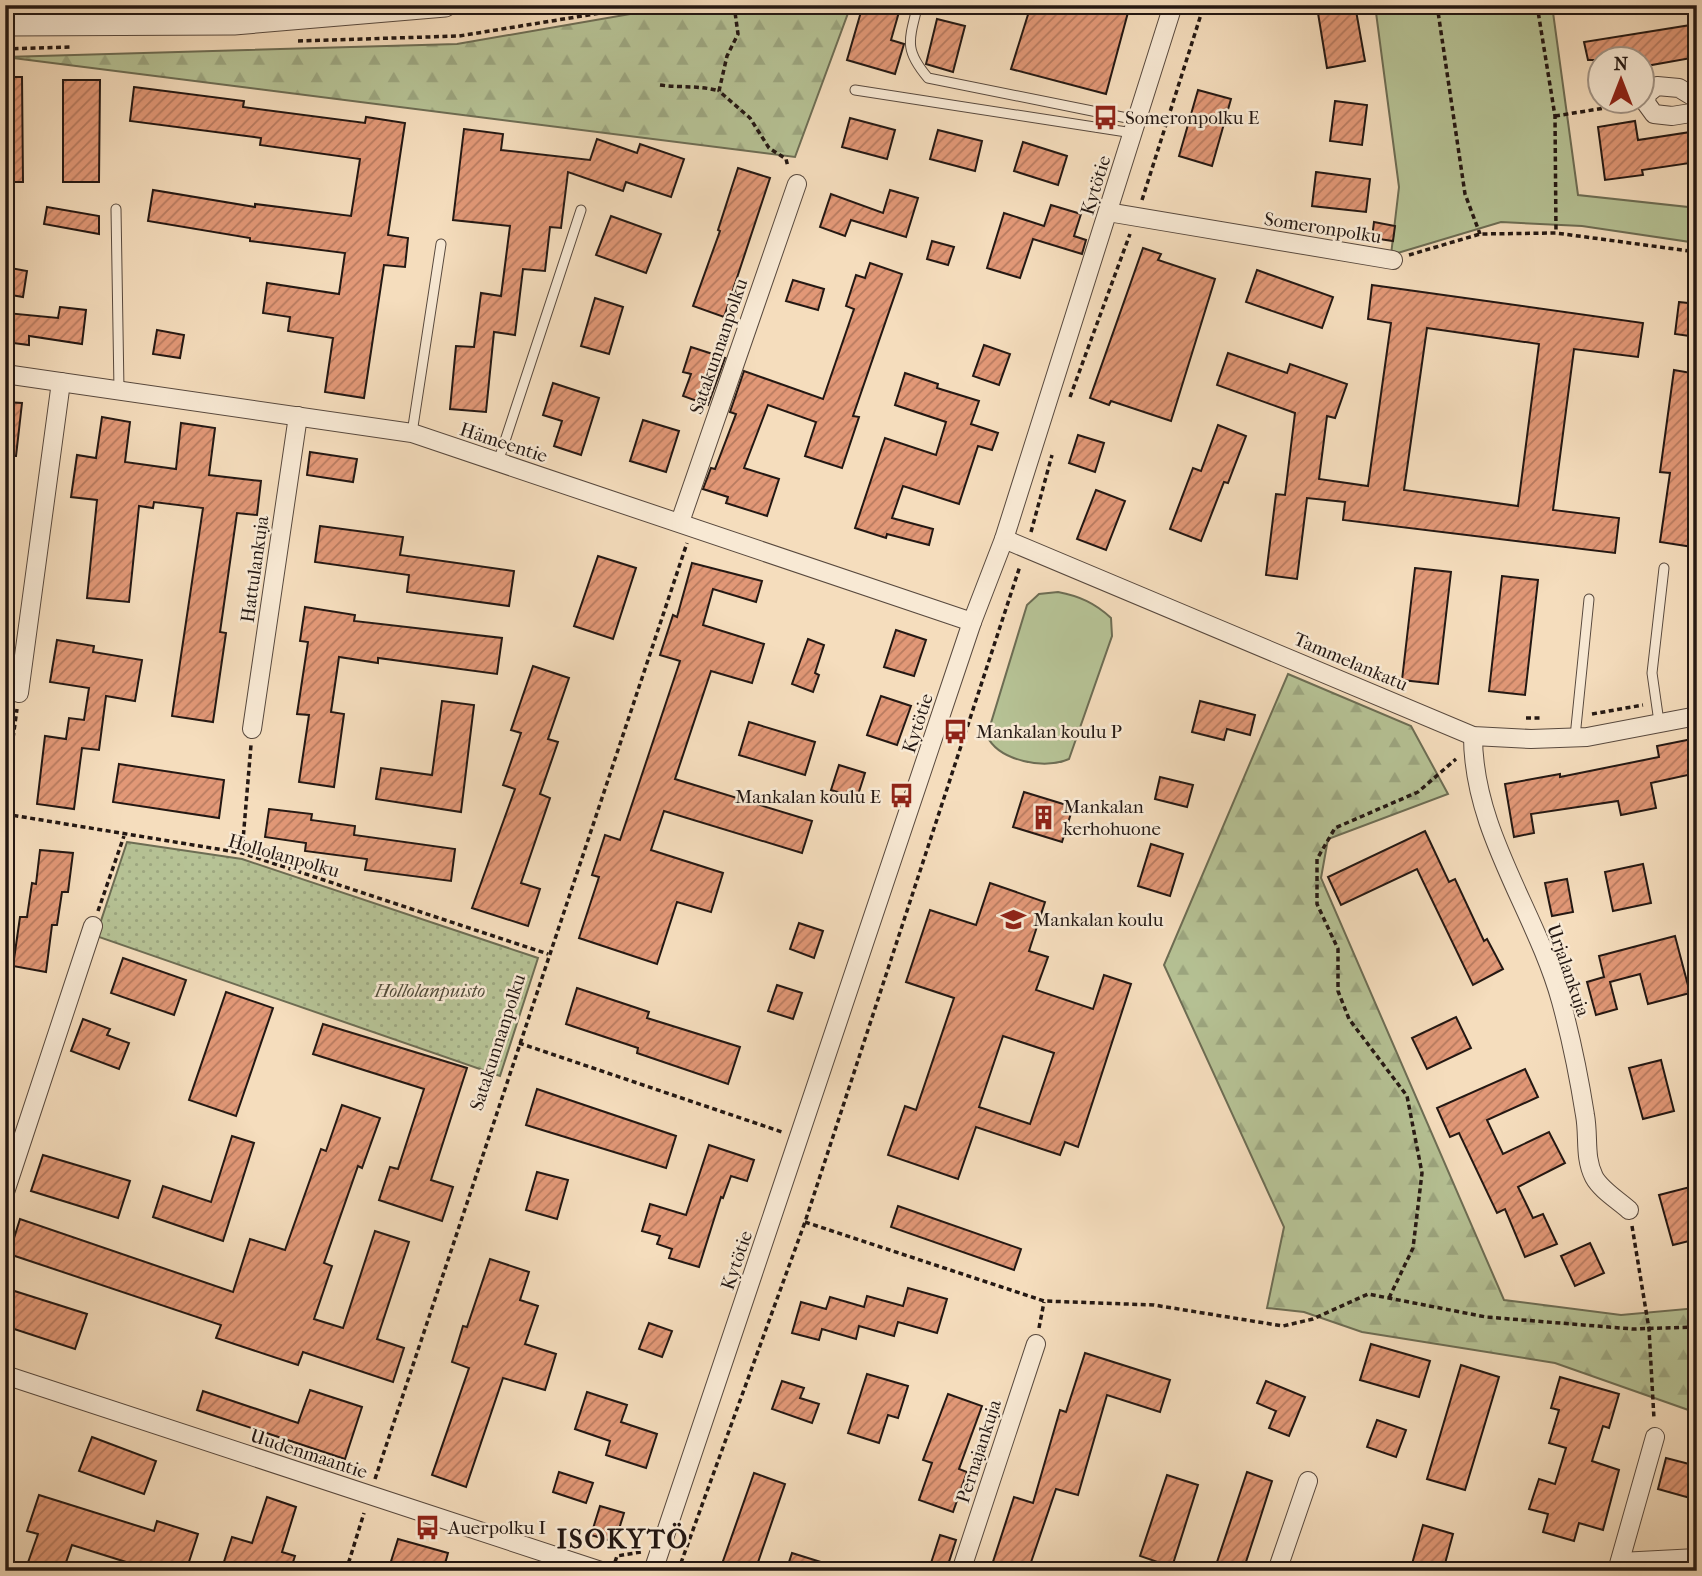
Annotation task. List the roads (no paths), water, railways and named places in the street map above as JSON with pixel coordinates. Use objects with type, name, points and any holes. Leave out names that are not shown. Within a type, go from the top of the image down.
[{"type":"street","points":[[5,24],[234,23],[445,5]]},
{"type":"street","name":"Kytötie","points":[[653,1571],[972,622],[1004,539],[1173,5]]},
{"type":"street","points":[[1697,99],[1679,88],[1657,86],[1647,94],[1646,103],[1654,114],[1672,116],[1697,112]]},
{"type":"street","name":"Satakunnanpolku","points":[[686,525],[797,184]]},
{"type":"street","name":"Someronpolku","points":[[1108,212],[1393,260]]},
{"type":"street","name":"Hämeentie","points":[[5,374],[412,433],[972,622]]},
{"type":"street","points":[[12,692],[61,382]]},
{"type":"street","name":"Hattulankuja","points":[[252,729],[298,416]]},
{"type":"street","name":"Tammelankatu","points":[[1004,539],[1028,540],[1473,740],[1575,737],[1697,716]]},
{"type":"street","name":"Urjalankuja","points":[[1473,740],[1473,766],[1490,833],[1530,919],[1560,999],[1586,1119],[1587,1160],[1595,1181],[1629,1210]]},
{"type":"street","points":[[5,1192],[93,926]]},
{"type":"street","name":"Pernajankuja","points":[[961,1571],[1036,1344]]},
{"type":"street","name":"Uudenmaantie","points":[[5,1375],[601,1571]]},
{"type":"street","points":[[1655,1437],[1619,1566],[1697,1558]]},
{"type":"street","points":[[1277,1571],[1308,1480]]},
{"type":"lane","points":[[916,12],[908,44],[917,65],[928,78],[1135,126]]},
{"type":"lane","points":[[855,90],[1135,126]]},
{"type":"lane","points":[[116,209],[119,390]]},
{"type":"lane","points":[[498,462],[581,211]]},
{"type":"lane","points":[[412,433],[441,243]]},
{"type":"lane","points":[[1660,722],[1652,673],[1664,568]]},
{"type":"lane","points":[[1575,737],[1589,599]]},
{"type":"place","name":"Someronpolku E","points":[[1105,117]]},
{"type":"place","name":"Mankalan koulu P","points":[[956,731]]},
{"type":"place","name":"Mankalan koulu E","points":[[901,796]]},
{"type":"place","name":"Mankalan kerhohuone","points":[[1043,817]]},
{"type":"place","name":"Mankalan koulu","points":[[1013,919]]},
{"type":"place","name":"Auerpolku I","points":[[428,1527]]},
{"type":"district","name":"ISOKYTÖ","points":[[623,1539]]},
{"type":"park label","name":"Hollolanpuisto","points":[[430,990]]}]
